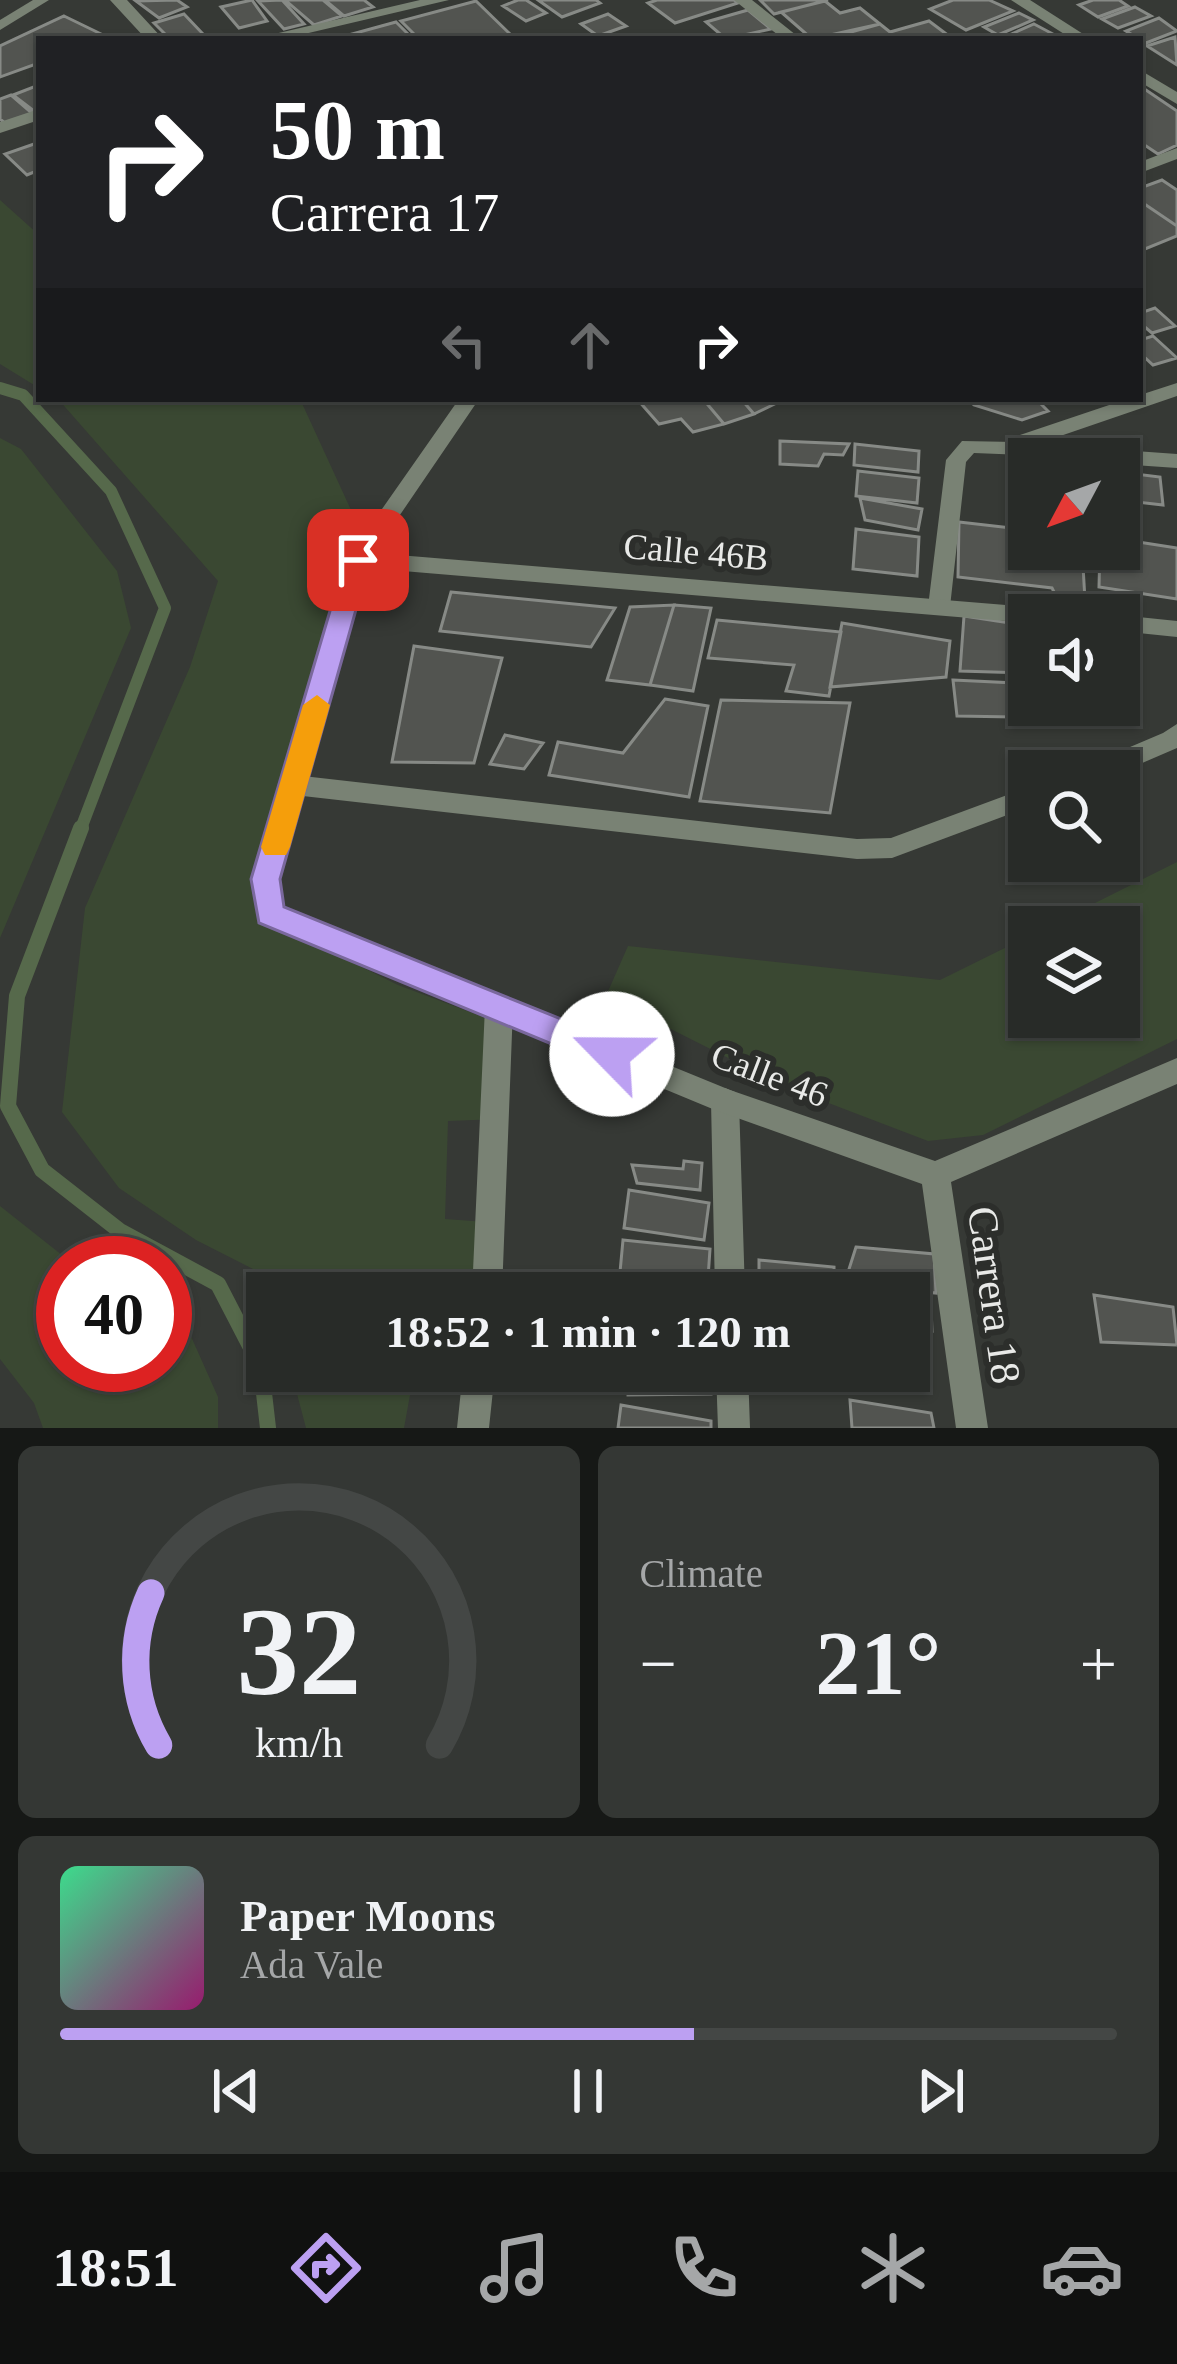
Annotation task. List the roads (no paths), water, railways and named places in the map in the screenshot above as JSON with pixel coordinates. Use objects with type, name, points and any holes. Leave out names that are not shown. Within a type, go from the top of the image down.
[{"type":"street","points":[[118,0],[152,36]]},
{"type":"street","points":[[275,36],[442,0]]},
{"type":"street","points":[[742,0],[789,36]]},
{"type":"street","points":[[1019,0],[1078,36]]},
{"type":"street","points":[[1143,77],[1177,99]]},
{"type":"street","points":[[0,128],[36,114]]},
{"type":"street","points":[[1143,167],[1177,153]]},
{"type":"street","points":[[1143,400],[1177,389]]},
{"type":"street","points":[[467,402],[358,560],[294,785],[857,849],[892,848],[1008,805]]},
{"type":"street","points":[[1031,438],[1138,402]]},
{"type":"street","points":[[939,607],[956,460],[969,446],[1008,445]]},
{"type":"street","points":[[1140,457],[1177,461]]},
{"type":"street","name":"Calle 46B","points":[[358,560],[1008,613]]},
{"type":"street","points":[[1140,625],[1177,629]]},
{"type":"street","points":[[1140,752],[1174,736]]},
{"type":"street","name":"Calle 46","points":[[294,785],[266,879],[270,914],[725,1101],[935,1174]]},
{"type":"street","points":[[489,1272],[499,1006]]},
{"type":"street","points":[[935,1174],[1176,1076]]},
{"type":"street","points":[[725,1101],[729,1272]]},
{"type":"street","name":"Carrera 18","points":[[935,1174],[972,1428]]},
{"type":"street","points":[[473,1428],[477,1392]]},
{"type":"street","points":[[733,1392],[734,1428]]},
{"type":"lane","points":[[0,26],[42,0]]},
{"type":"waterway","points":[[0,388],[23,395],[111,491],[165,608],[80,831]]},
{"type":"waterway","points":[[81,828],[17,996],[8,1106],[42,1170],[120,1231],[218,1284],[261,1367],[268,1428]]}]
